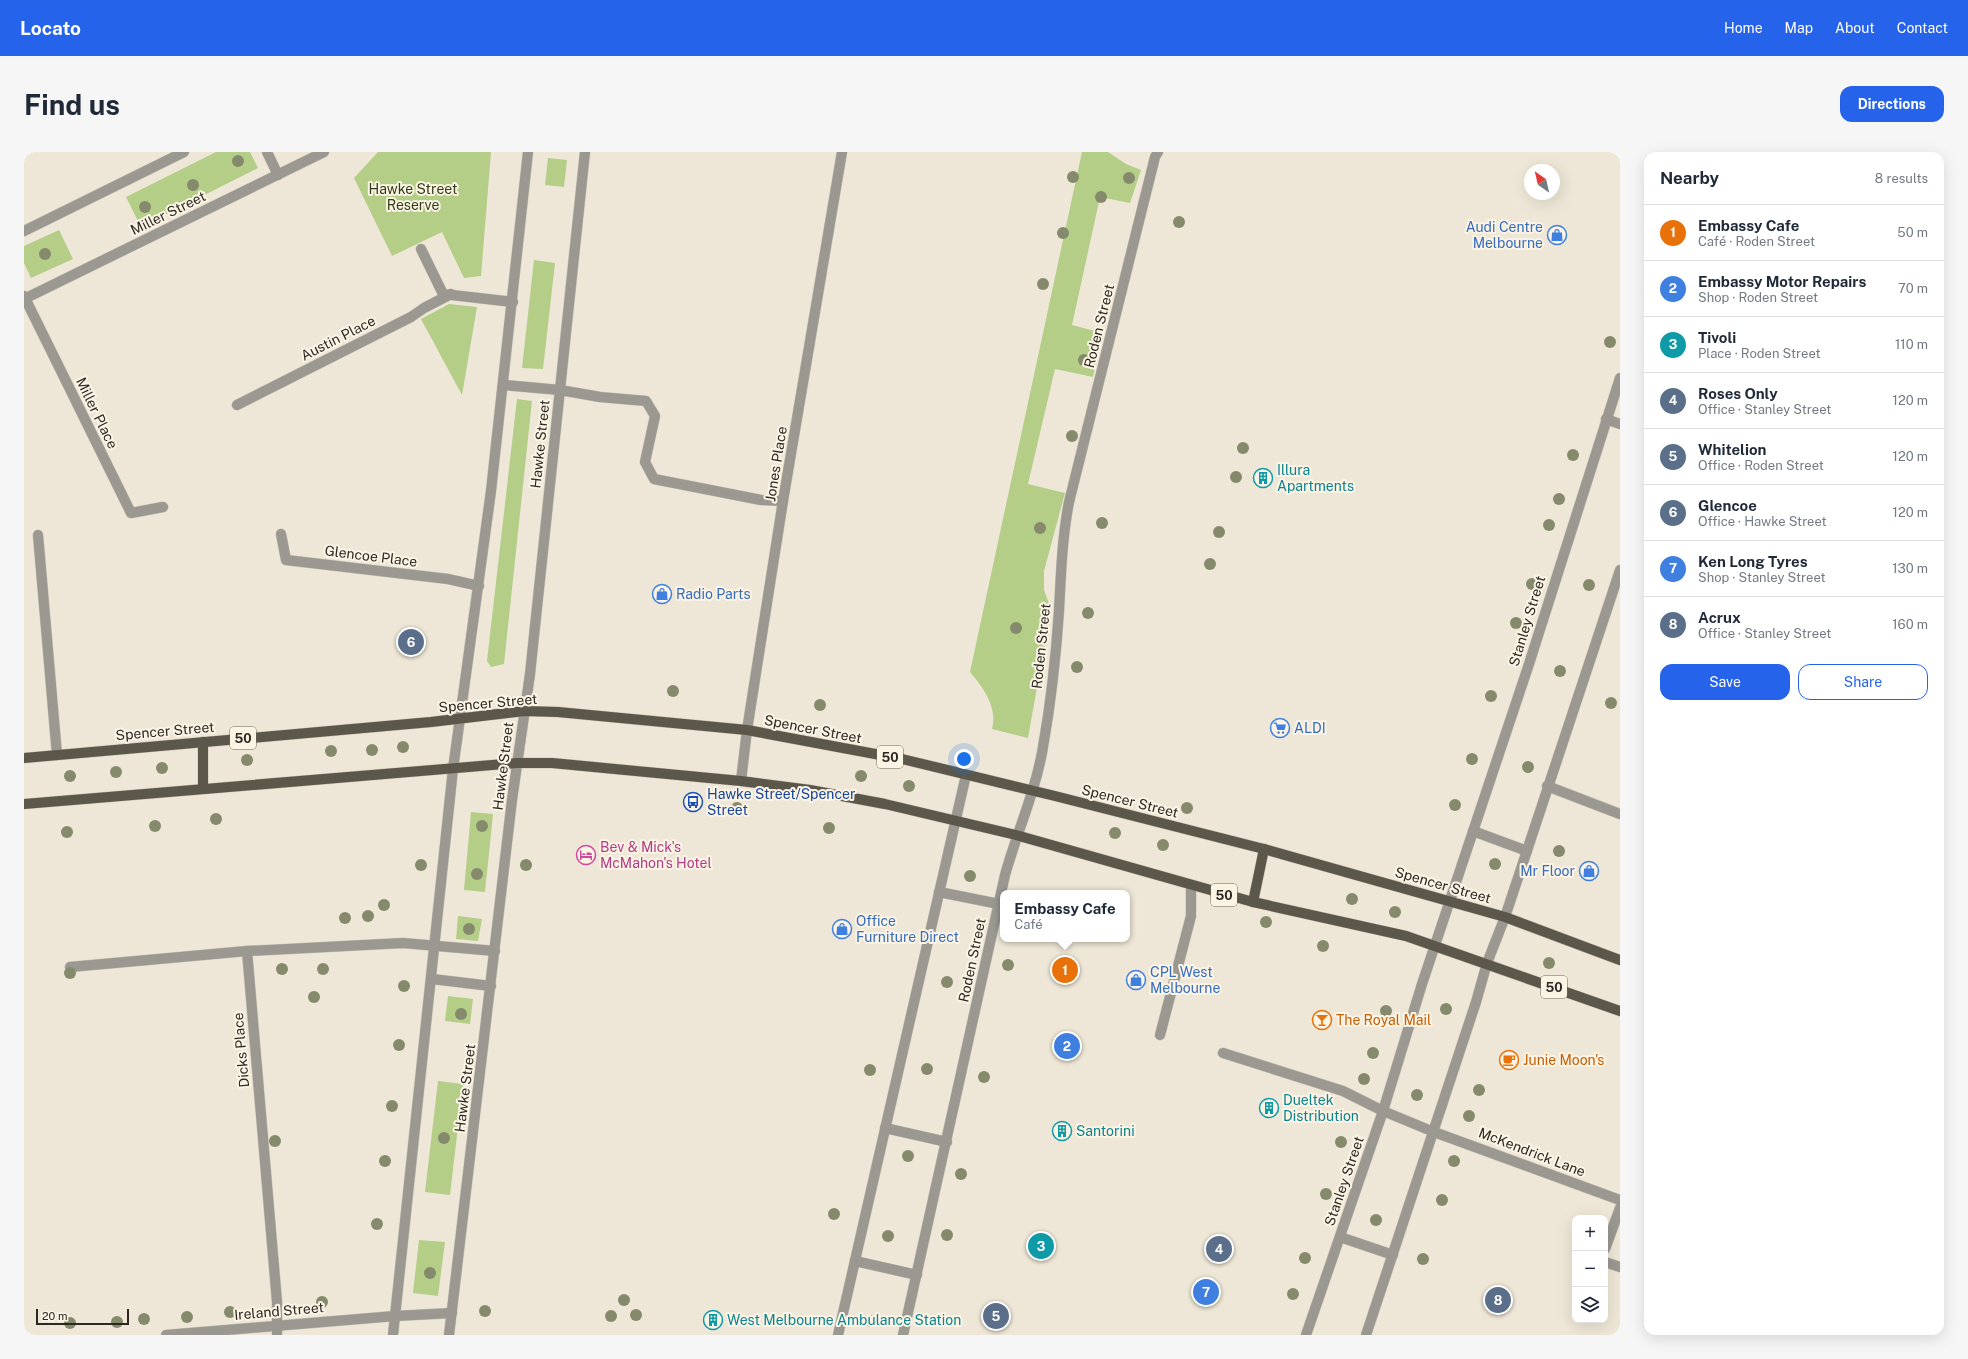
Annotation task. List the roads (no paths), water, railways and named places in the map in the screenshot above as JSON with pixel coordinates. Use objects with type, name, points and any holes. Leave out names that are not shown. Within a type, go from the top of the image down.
[{"type":"main road","name":"Spencer Street","points":[[24,758],[524,711],[558,712],[747,730],[902,759],[1033,790],[1264,849],[1505,917],[1620,960]]},
{"type":"main road","points":[[203,742],[204,788]]},
{"type":"main road","name":"50","points":[[24,804],[204,788],[517,764],[552,763],[741,781],[810,790],[955,820],[1016,835],[1191,886],[1253,902],[1406,936],[1487,963],[1620,1011]]},
{"type":"main road","points":[[1253,902],[1264,849]]},
{"type":"street","points":[[24,231],[184,152]]},
{"type":"street","points":[[266,152],[278,175]]},
{"type":"street","name":"Miller Street","points":[[24,297],[324,152]]},
{"type":"street","points":[[393,1335],[432,980],[453,768],[479,586],[504,386],[528,152]]},
{"type":"street","name":"Hawke Street","points":[[449,1335],[517,764],[530,667],[585,152]]},
{"type":"street","name":"Jones Place","points":[[741,781],[747,730],[842,152]]},
{"type":"street","name":"Roden Street","points":[[1002,890],[1016,835],[1033,790],[1043,748],[1053,669],[1065,521],[1156,154]]},
{"type":"street","points":[[421,249],[443,294],[513,302]]},
{"type":"street","name":"Austin Place","points":[[237,405],[411,317],[424,308],[451,294]]},
{"type":"street","name":"Miller Place","points":[[24,297],[131,513],[163,507]]},
{"type":"street","name":"Stanley Street","points":[[1306,1335],[1383,1111],[1435,945],[1531,656],[1620,378]]},
{"type":"street","points":[[504,386],[560,390],[600,397],[646,401],[655,416],[645,462],[654,479],[762,500],[784,501]]},
{"type":"street","points":[[1606,419],[1620,424]]},
{"type":"street","name":"Glencoe Place","points":[[281,534],[286,560],[448,579],[479,586]]},
{"type":"street","points":[[38,535],[57,755]]},
{"type":"street","points":[[1366,1335],[1434,1132],[1487,963],[1505,917],[1527,852],[1547,786],[1620,570]]},
{"type":"street","points":[[838,1335],[966,775]]},
{"type":"street","points":[[1547,786],[1620,814]]},
{"type":"street","points":[[1473,830],[1527,852]]},
{"type":"street","points":[[1160,1035],[1191,916],[1191,886]]},
{"type":"street","points":[[939,892],[999,904]]},
{"type":"street","name":"Roden Street","points":[[903,1335],[1000,900]]},
{"type":"street","points":[[70,967],[247,951],[403,943],[495,951]]},
{"type":"street","name":"Dicks Place","points":[[247,951],[277,1302],[277,1330]]},
{"type":"street","points":[[432,980],[491,986]]},
{"type":"street","name":"McKendrick Lane","points":[[1223,1052],[1343,1091],[1383,1111],[1434,1132],[1620,1200]]},
{"type":"street","points":[[885,1128],[946,1142]]},
{"type":"street","points":[[1608,1241],[1620,1208]]},
{"type":"street","points":[[1340,1237],[1393,1255]]},
{"type":"street","points":[[855,1262],[917,1275]]},
{"type":"street","points":[[1608,1263],[1620,1268]]},
{"type":"street","name":"Ireland Street","points":[[166,1335],[277,1330],[395,1316],[452,1313]]},
{"type":"place","name":"Audi Centre Melbourne","points":[[1557,235]]},
{"type":"place","name":"Illura Apartments","points":[[1263,478]]},
{"type":"place","name":"Radio Parts","points":[[662,594]]},
{"type":"place","name":"Glencoe","points":[[411,642]]},
{"type":"place","name":"ALDI","points":[[1280,728]]},
{"type":"place","name":"Hawke Street/Spencer Street","points":[[693,802]]},
{"type":"place","name":"Bev & Mick's McMahon's Hotel","points":[[586,855]]},
{"type":"place","name":"Mr Floor","points":[[1589,871]]},
{"type":"place","name":"Office Furniture Direct","points":[[842,929]]},
{"type":"place","name":"Embassy Cafe","points":[[1065,970]]},
{"type":"place","name":"CPL West Melbourne","points":[[1136,980]]},
{"type":"place","name":"The Royal Mail","points":[[1322,1020]]},
{"type":"place","name":"Embassy Motor Repairs","points":[[1067,1046]]},
{"type":"place","name":"Junie Moon's","points":[[1509,1060]]},
{"type":"place","name":"Dueltek Distribution","points":[[1269,1108]]},
{"type":"place","name":"Santorini","points":[[1062,1131]]},
{"type":"place","name":"Tivoli","points":[[1041,1246]]},
{"type":"place","name":"Roses Only","points":[[1219,1249]]},
{"type":"place","name":"Ken Long Tyres","points":[[1206,1292]]},
{"type":"place","name":"Acrux","points":[[1498,1300]]},
{"type":"place","name":"Whitelion","points":[[996,1316]]},
{"type":"place","name":"West Melbourne Ambulance Station","points":[[713,1320]]},
{"type":"park label","name":"Hawke Street Reserve","points":[[413,198]]}]
